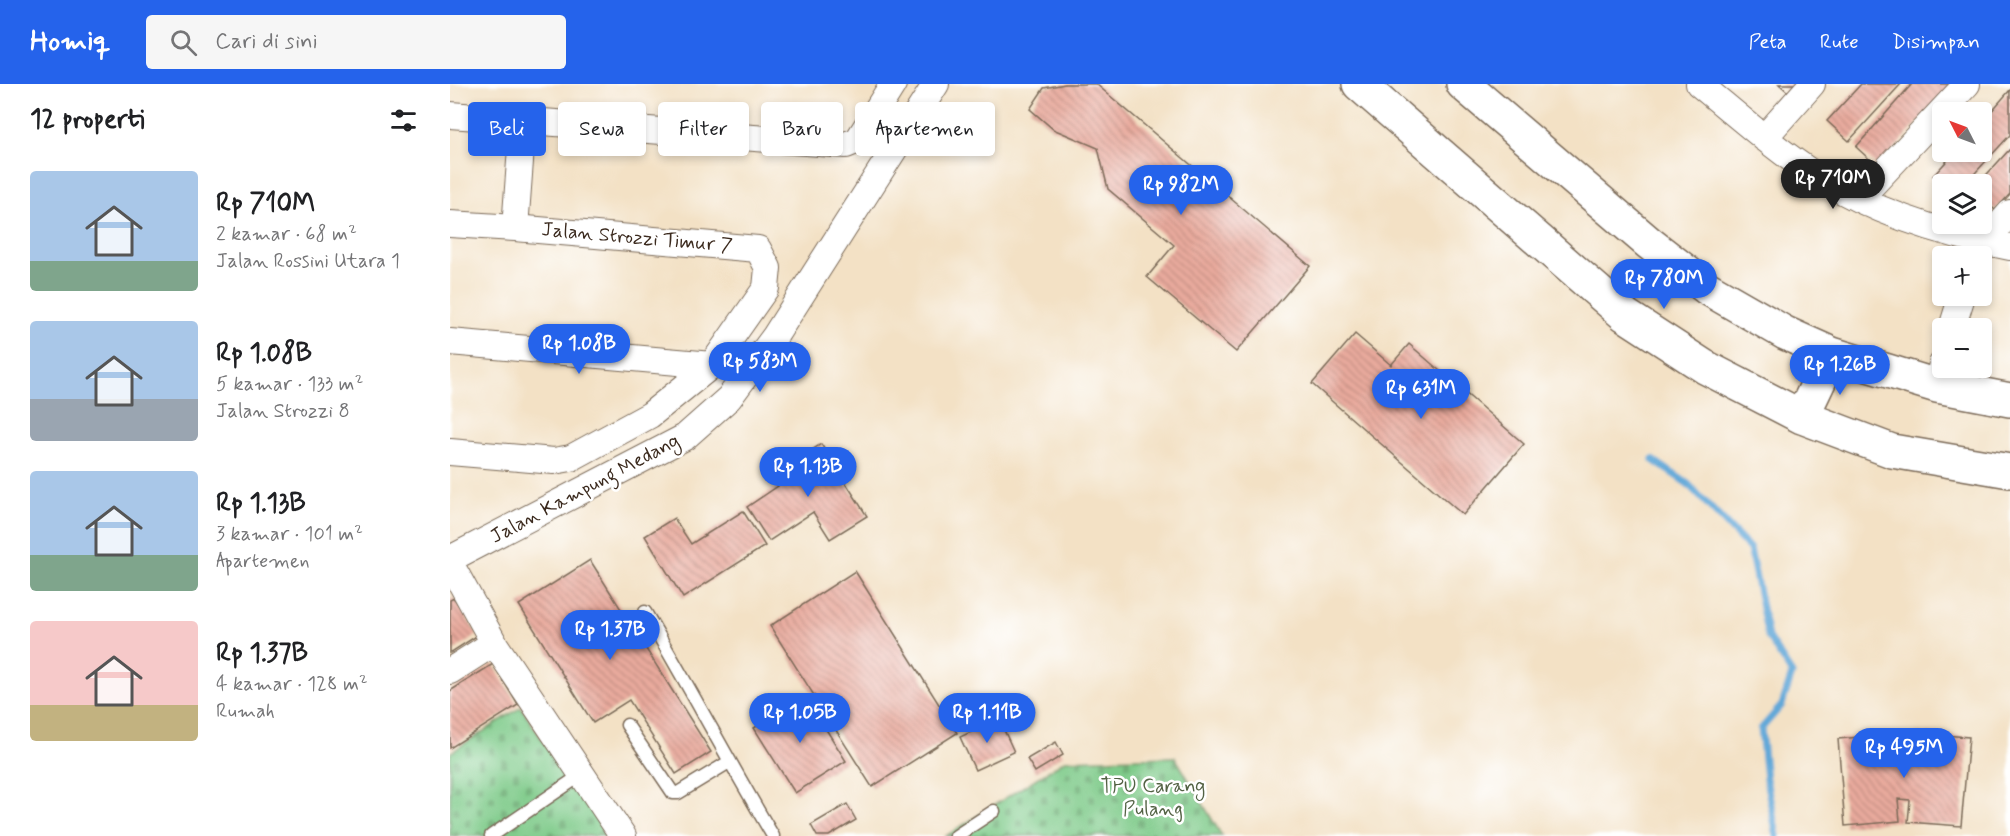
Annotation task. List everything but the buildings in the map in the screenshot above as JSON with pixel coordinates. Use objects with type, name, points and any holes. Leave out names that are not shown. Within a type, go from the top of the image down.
[{"type":"street","points":[[546,123],[846,145],[858,140],[893,84]]},
{"type":"street","name":"Jalan Kampung Medang","points":[[623,836],[495,643],[450,561],[685,437],[729,398],[775,336],[936,84]]},
{"type":"street","points":[[1359,84],[1625,315],[1705,367],[1802,417],[1892,451],[2010,471]]},
{"type":"street","points":[[1463,84],[1648,243],[1707,288],[1785,333],[1832,354],[1932,373]]},
{"type":"street","points":[[1700,84],[1764,138],[1818,177],[1859,199],[1973,246]]},
{"type":"street","points":[[1764,138],[1812,84]]},
{"type":"street","points":[[1859,199],[1966,84]]},
{"type":"street","points":[[450,115],[468,116]]},
{"type":"street","points":[[515,228],[520,156]]},
{"type":"street","points":[[1983,246],[2010,213]]},
{"type":"street","name":"Jalan Strozzi Timur 7","points":[[450,224],[758,249],[768,268],[766,288],[712,365]]},
{"type":"street","points":[[1992,248],[2010,247]]},
{"type":"street","points":[[450,342],[712,365]]},
{"type":"street","points":[[1802,417],[1832,354]]},
{"type":"street","points":[[450,452],[554,461],[571,458],[650,415],[712,365]]},
{"type":"street","points":[[1948,378],[2010,400]]},
{"type":"street","points":[[450,671],[495,643]]},
{"type":"lane","points":[[645,612],[773,836]]},
{"type":"lane","points":[[627,725],[673,793],[678,793],[729,762]]},
{"type":"lane","points":[[491,836],[581,775]]},
{"type":"lane","points":[[956,836],[994,811]]},
{"type":"green space","points":[[521,707],[563,772],[613,836],[450,836],[450,753]]},
{"type":"green space","name":"TPU Carang Pulang","points":[[1175,757],[1222,836],[946,836],[1065,760]]},
{"type":"waterway","points":[[1653,460],[1688,484],[1750,549],[1768,637],[1792,674],[1782,705],[1761,729],[1766,779],[1777,836]]}]
